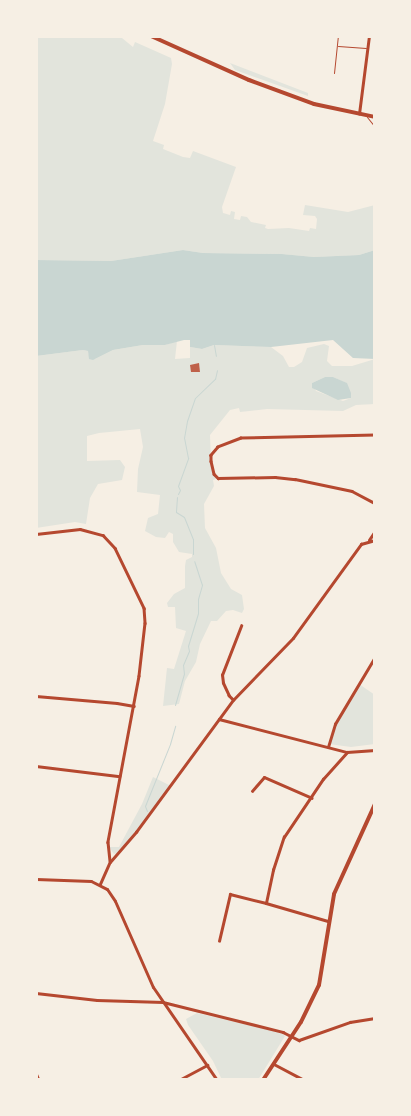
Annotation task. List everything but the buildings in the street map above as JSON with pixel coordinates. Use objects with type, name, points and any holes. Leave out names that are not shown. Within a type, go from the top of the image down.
[{"type":"main road","points":[[151,36],[278,91],[314,104],[375,117]]},
{"type":"main road","points":[[263,1080],[292,1036],[318,985],[328,921],[337,886],[375,804]]},
{"type":"street","points":[[359,115],[369,36]]},
{"type":"street","points":[[375,435],[235,440],[218,447],[211,454],[212,468],[218,478],[275,477],[295,479],[352,491],[375,503]]},
{"type":"street","points":[[36,534],[87,530],[103,536],[115,548],[136,589],[145,615],[140,676],[119,776],[108,842],[110,862]]},
{"type":"street","points":[[369,540],[375,531]]},
{"type":"street","points":[[100,884],[110,862],[136,832],[233,700],[293,638],[361,544],[369,540],[375,540]]},
{"type":"street","points":[[233,700],[229,696],[222,675],[241,626]]},
{"type":"street","points":[[328,747],[335,724],[375,657]]},
{"type":"street","points":[[36,696],[134,706]]},
{"type":"street","points":[[219,719],[347,752],[375,750]]},
{"type":"street","points":[[266,903],[279,848],[323,779],[347,752]]},
{"type":"street","points":[[36,766],[119,776]]},
{"type":"street","points":[[252,791],[264,777],[312,798]]},
{"type":"street","points":[[36,879],[91,881],[107,889],[115,901],[146,972],[163,1002],[217,1080]]},
{"type":"street","points":[[219,941],[230,894],[328,921]]},
{"type":"street","points":[[36,993],[97,1000],[163,1002],[283,1032],[299,1040],[350,1022],[375,1018]]},
{"type":"street","points":[[274,1064],[304,1080]]},
{"type":"street","points":[[179,1080],[208,1065]]},
{"type":"street","points":[[36,1073],[40,1080]]},
{"type":"lane","points":[[334,73],[338,36]]},
{"type":"lane","points":[[337,46],[368,48]]},
{"type":"lane","points":[[367,116],[375,127]]},
{"type":"shaded area","points":[[36,36],[123,36],[122,38],[133,47],[135,42],[171,58],[172,64],[165,104],[153,141],[164,145],[163,149],[183,157],[190,158],[193,151],[236,167],[222,207],[223,213],[230,215],[231,211],[235,212],[234,219],[240,220],[241,216],[247,217],[251,222],[266,225],[265,228],[268,229],[289,228],[309,231],[310,228],[316,229],[317,219],[315,216],[303,215],[305,205],[348,212],[375,205],[375,250],[359,255],[314,257],[282,254],[203,253],[183,250],[111,261],[36,260]]},
{"type":"shaded area","points":[[230,63],[308,93],[308,96],[235,70]]},
{"type":"shaded area","points":[[183,250],[203,253],[282,254],[314,257],[359,255],[375,250],[375,359],[353,358],[333,340],[271,347],[214,345],[202,349],[190,347],[190,340],[184,340],[165,345],[143,345],[113,350],[93,360],[89,359],[88,351],[83,350],[36,356],[36,260],[111,261]]},
{"type":"shaded area","points":[[177,341],[175,359],[190,358],[190,347],[202,349],[214,345],[271,347],[283,356],[289,367],[294,367],[302,362],[307,348],[324,344],[329,346],[327,361],[332,366],[352,366],[375,359],[375,404],[356,405],[343,411],[267,409],[240,412],[239,408],[230,410],[210,435],[211,461],[214,474],[218,478],[213,480],[214,486],[204,504],[205,528],[216,548],[221,573],[231,589],[242,595],[244,609],[242,613],[233,610],[226,611],[217,621],[211,621],[200,644],[196,662],[185,681],[179,704],[163,706],[167,668],[174,669],[186,631],[176,628],[175,607],[168,607],[167,603],[174,594],[185,588],[186,560],[192,557],[192,554],[179,552],[173,542],[173,534],[169,532],[165,538],[156,537],[145,531],[148,518],[158,514],[160,495],[137,492],[138,469],[143,447],[140,429],[87,436],[87,461],[120,460],[125,467],[122,480],[98,484],[90,498],[86,524],[75,522],[36,528],[36,356],[83,350],[88,351],[90,359],[95,359],[113,350],[143,345],[165,345]],"holes":[[[325,377],[333,377],[346,383],[351,398],[343,401],[316,391],[312,383]]]},
{"type":"shaded area","points":[[325,377],[333,377],[347,383],[351,398],[338,400],[312,388],[312,383]]},
{"type":"shaded area","points":[[359,684],[375,695],[375,744],[351,747],[329,744],[335,724]]},
{"type":"shaded area","points":[[153,777],[171,786],[136,832],[114,854],[109,847],[119,847],[142,804]]},
{"type":"shaded area","points":[[197,1013],[282,1033],[285,1036],[258,1080],[222,1080],[213,1061],[188,1025],[186,1019]]},
{"type":"waterway","points":[[214,345],[216,356]]},
{"type":"waterway","points":[[178,494],[180,490],[178,486],[188,458],[184,438],[187,421],[195,398],[215,379],[217,370]]},
{"type":"waterway","points":[[177,497],[176,512],[184,517],[193,539],[193,554]]},
{"type":"waterway","points":[[175,705],[184,674],[183,665],[189,651],[188,646],[198,613],[198,599],[202,585],[194,561]]},
{"type":"waterway","points":[[147,811],[145,806],[170,744],[175,726]]}]
